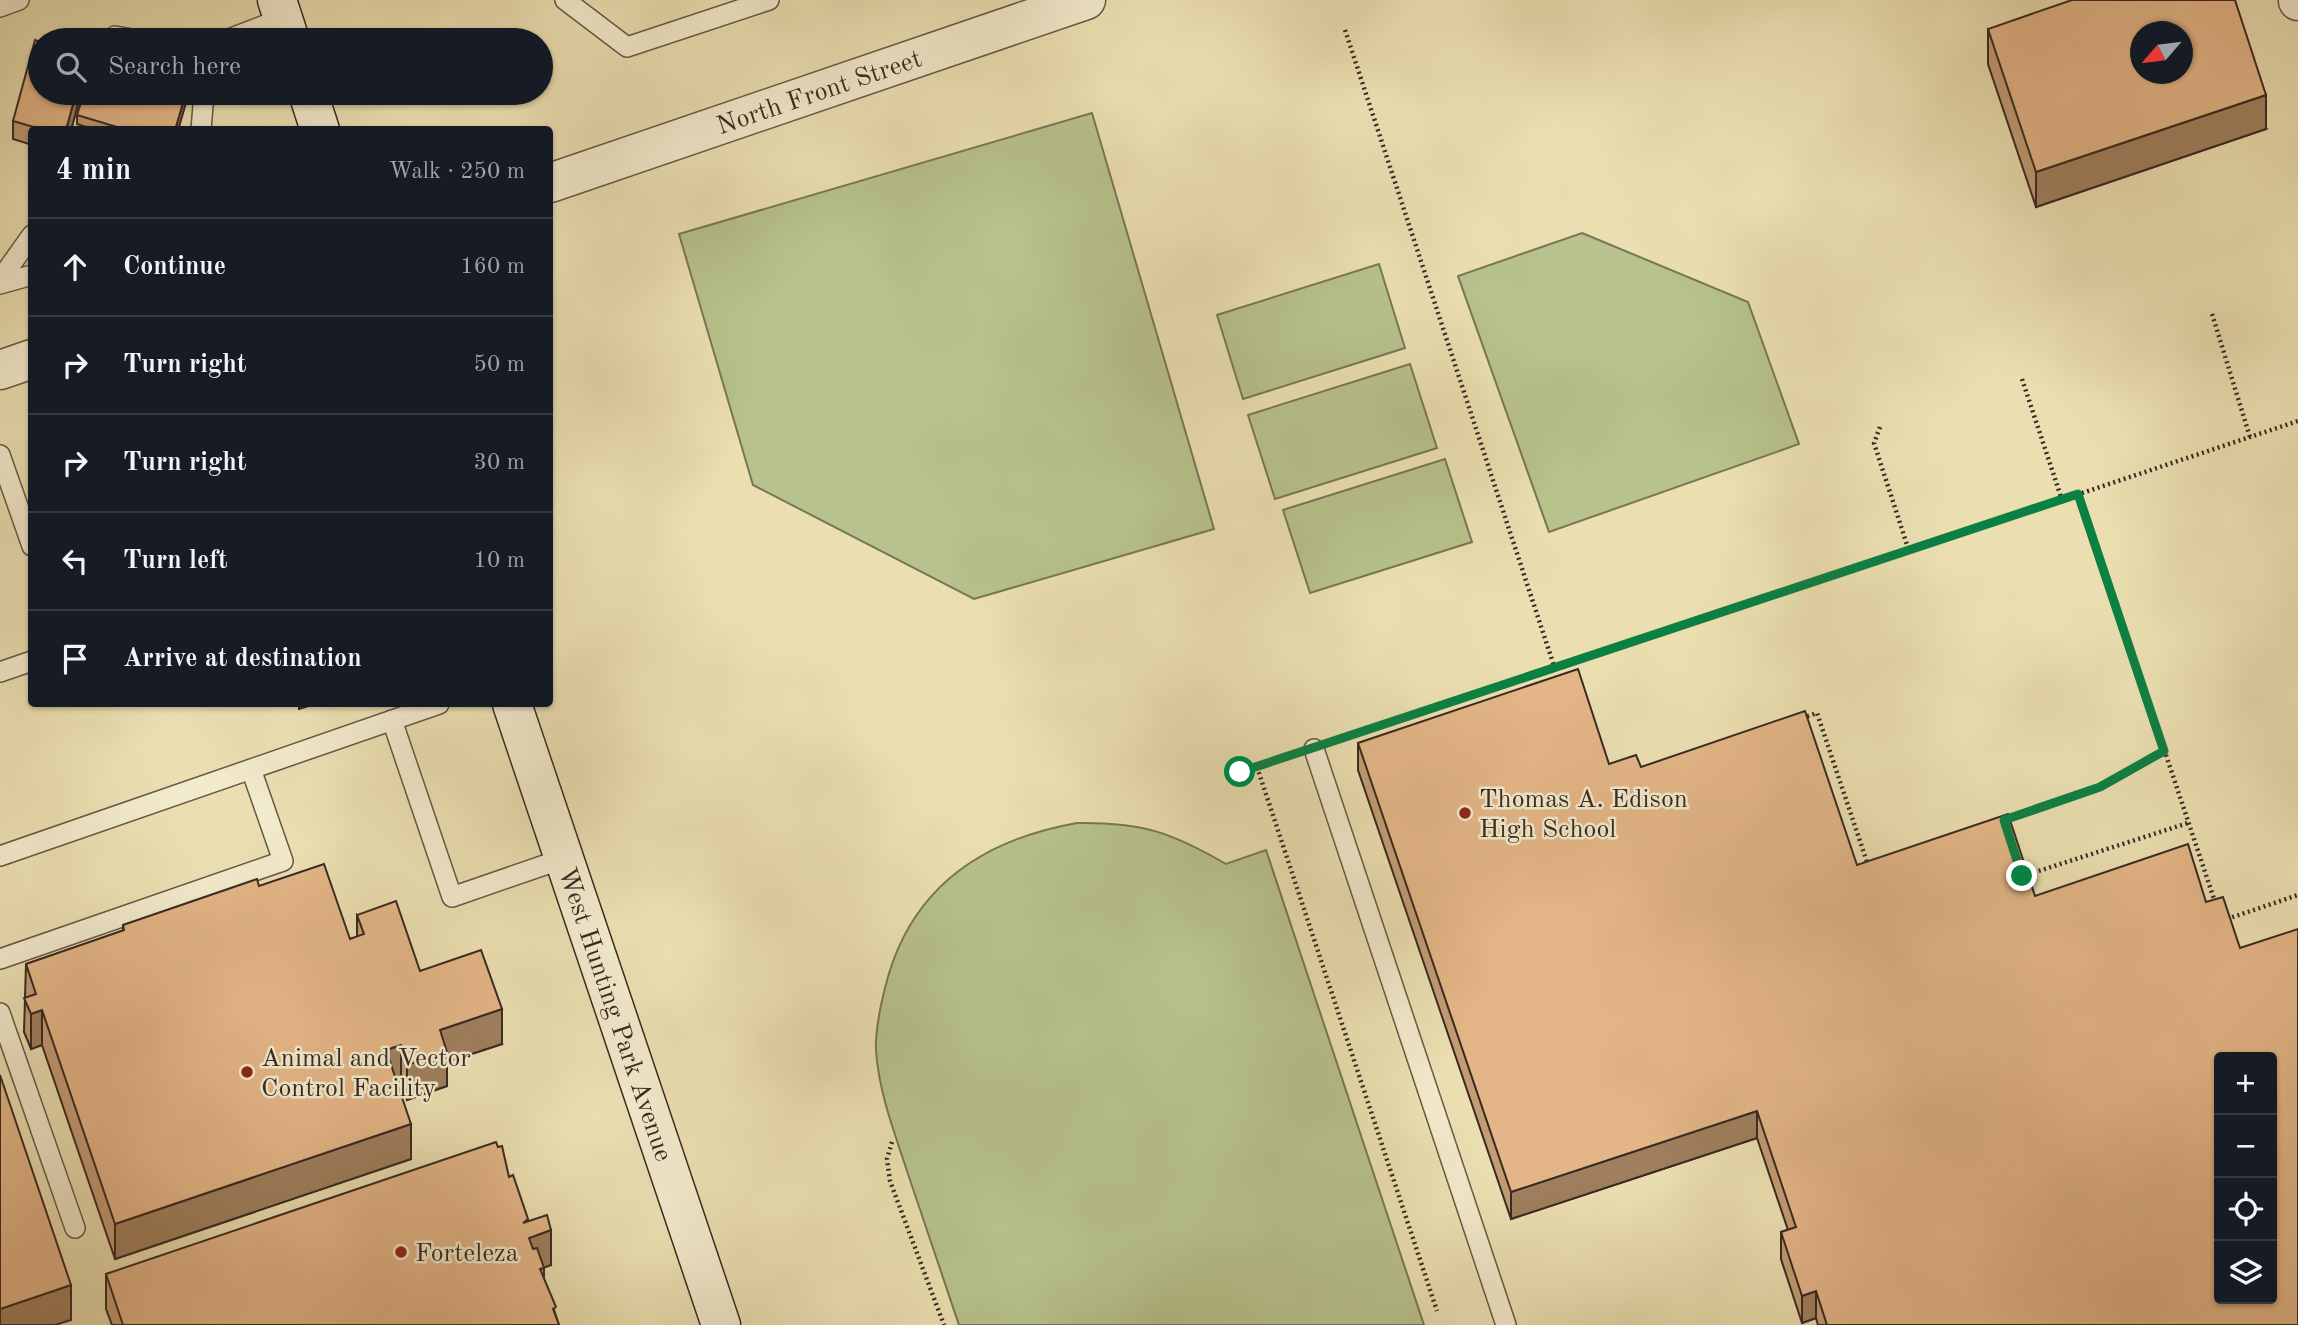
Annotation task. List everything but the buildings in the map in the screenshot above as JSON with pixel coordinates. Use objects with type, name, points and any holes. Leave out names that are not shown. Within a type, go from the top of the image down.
[{"type":"main road","name":"North Front Street","points":[[553,182],[1086,0]]},
{"type":"main road","points":[[312,105],[319,126]]},
{"type":"main road","points":[[0,370],[28,360]]},
{"type":"main road","name":"West Hunting Park Avenue","points":[[513,707],[721,1325]]},
{"type":"lane","points":[[0,7],[19,0]]},
{"type":"lane","points":[[565,0],[627,47],[769,0]]},
{"type":"lane","points":[[260,28],[283,20]]},
{"type":"lane","points":[[201,126],[203,105]]},
{"type":"lane","points":[[0,282],[28,241]]},
{"type":"lane","points":[[0,282],[28,276]]},
{"type":"lane","points":[[0,455],[28,535]]},
{"type":"lane","points":[[0,672],[28,662]]},
{"type":"lane","points":[[0,856],[430,707]]},
{"type":"lane","points":[[392,720],[452,897],[565,858]]},
{"type":"lane","points":[[1314,749],[1506,1325]]},
{"type":"lane","points":[[0,959],[283,861],[251,769]]},
{"type":"lane","points":[[0,1013],[75,1228]]},
{"type":"path","points":[[1345,30],[1555,669]]},
{"type":"path","points":[[2211,314],[2250,437]]},
{"type":"path","points":[[2022,379],[2062,500]]},
{"type":"path","points":[[1240,772],[2298,421]]},
{"type":"path","points":[[1880,427],[1874,443],[1909,551]]},
{"type":"path","points":[[2078,494],[2217,908]]},
{"type":"path","points":[[1791,721],[1817,713],[1871,873]]},
{"type":"path","points":[[2007,830],[2004,820],[2100,787],[2164,751]]},
{"type":"path","points":[[1257,767],[1437,1311]]},
{"type":"path","points":[[2018,864],[2022,876],[2188,822]]},
{"type":"path","points":[[2222,921],[2298,895]]},
{"type":"path","points":[[892,1142],[887,1158],[890,1181],[944,1325]]},
{"type":"green space","points":[[1092,113],[1214,529],[974,599],[753,485],[679,234]]},
{"type":"green space","points":[[1582,233],[1748,302],[1799,444],[1549,532],[1458,276]]},
{"type":"green space","points":[[1379,264],[1405,348],[1243,399],[1217,315]]},
{"type":"green space","points":[[1410,364],[1437,448],[1275,499],[1248,415]]},
{"type":"green space","points":[[1445,459],[1472,542],[1310,593],[1283,510]]},
{"type":"green space","points":[[1077,823],[1120,824],[1155,831],[1189,844],[1226,864],[1266,850],[1424,1325],[959,1325],[893,1129],[880,1082],[876,1043],[883,996],[896,953],[912,923],[931,897],[954,875],[980,857],[1010,842]]},
{"type":"place","name":"Thomas A. Edison High School","points":[[1465,813]]},
{"type":"place","name":"Animal and Vector Control Facility","points":[[247,1072]]},
{"type":"place","name":"Forteleza","points":[[401,1252]]},
{"type":"route","points":[[1240,772],[2078,494],[2164,751],[2100,787],[2004,820],[2022,876]]}]
